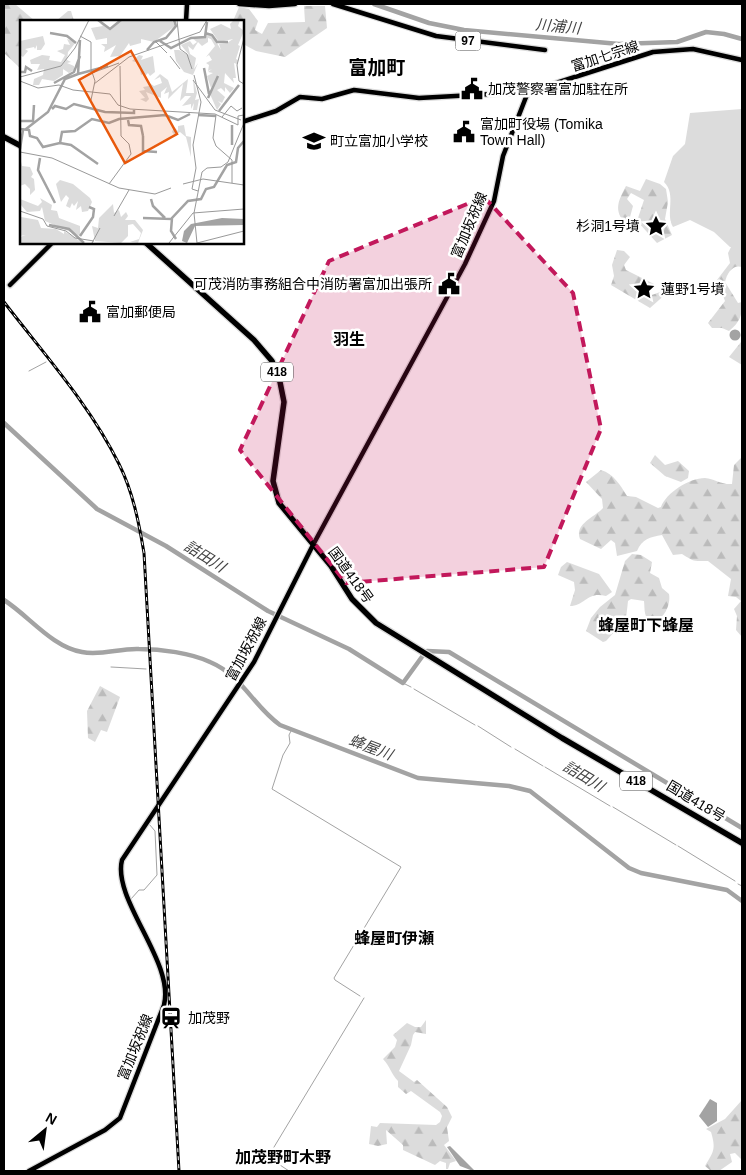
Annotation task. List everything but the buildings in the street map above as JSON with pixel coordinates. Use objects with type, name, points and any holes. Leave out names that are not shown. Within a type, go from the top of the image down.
[{"type":"highway","points":[[4,137],[20,145]]},
{"type":"highway","name":"国道418号","points":[[147,244],[244,330],[272,361],[280,382],[284,402],[274,471],[274,489],[279,503],[331,566],[352,598],[376,623],[562,738],[742,843]]},
{"type":"main road","points":[[186,20],[187,4]]},
{"type":"main road","points":[[239,4],[269,6],[294,4]]},
{"type":"main road","name":"97","points":[[333,4],[436,36],[545,50]]},
{"type":"main road","name":"富加七宗線","points":[[244,121],[276,111],[300,97],[322,99],[354,90],[419,98],[528,92],[653,52],[693,49],[742,60]]},
{"type":"main road","name":"富加坂祝線","points":[[30,1171],[105,1130],[123,1114],[128,1094],[164,1005],[166,991],[158,966],[121,878],[122,860],[244,680],[313,545],[468,257],[494,201],[502,156],[528,92]]},
{"type":"main road","points":[[10,285],[51,244]]},
{"type":"highlighted area","points":[[484,197],[573,293],[601,429],[544,567],[346,583],[240,450],[329,261]]},
{"type":"green space","points":[[4,4],[15,4],[34,20],[20,20],[20,68],[4,53]]},
{"type":"green space","points":[[304,6],[325,6],[327,28],[285,57],[256,51],[244,45],[244,20],[233,20],[239,7],[249,9],[258,21],[255,30],[262,34],[268,23],[305,22]]},
{"type":"green space","points":[[68,11],[71,11],[74,20],[57,20]]},
{"type":"green space","points":[[742,109],[742,247],[730,247],[714,232],[690,220],[673,227],[670,216],[670,193],[664,182],[673,156],[685,144],[690,113]]},
{"type":"green space","points":[[646,179],[660,184],[666,189],[668,202],[665,219],[672,235],[657,243],[637,221],[644,200],[631,193],[627,199],[633,206],[630,217],[623,221],[618,208],[626,186],[640,191]]},
{"type":"green space","points":[[742,199],[742,267],[733,268],[727,275],[725,282],[738,303],[742,302],[742,311],[738,322],[729,331],[722,328],[712,328],[708,323],[725,301],[717,280],[730,263],[728,253],[734,241]]},
{"type":"green space","points":[[617,250],[624,251],[630,257],[624,265],[626,270],[654,284],[646,297],[666,290],[668,292],[650,308],[611,285],[614,276],[612,265]]},
{"type":"green space","points":[[742,342],[742,365],[729,357]]},
{"type":"green space","points":[[655,455],[665,465],[678,461],[689,471],[688,478],[681,482],[665,476],[650,463]]},
{"type":"green space","points":[[742,457],[742,637],[736,630],[737,616],[734,609],[741,601],[736,597],[728,596],[731,579],[708,561],[694,560],[682,554],[673,555],[662,535],[647,539],[637,551],[617,556],[615,543],[611,540],[601,549],[580,539],[580,529],[586,521],[603,508],[602,499],[586,482],[601,470],[613,477],[627,496],[636,497],[658,508],[661,507],[673,492],[685,483],[705,478],[725,484],[732,484],[734,465]]},
{"type":"green space","points":[[632,554],[641,555],[652,562],[650,573],[659,578],[662,588],[669,594],[668,607],[663,615],[653,623],[646,616],[644,601],[631,599],[628,601],[626,619],[603,642],[586,631],[591,618],[600,607],[615,595],[625,561]]},
{"type":"green space","points":[[567,562],[599,574],[612,592],[606,596],[594,595],[579,604],[570,606],[575,590],[574,582],[558,575],[561,567]]},
{"type":"green space","points":[[100,686],[120,697],[107,732],[101,730],[95,742],[88,738],[87,711]]},
{"type":"green space","points":[[426,1020],[426,1034],[415,1032],[399,1071],[414,1082],[417,1080],[447,1107],[452,1117],[447,1127],[449,1141],[444,1145],[456,1161],[450,1163],[448,1169],[446,1169],[446,1163],[440,1161],[435,1165],[403,1150],[403,1145],[386,1130],[387,1144],[378,1146],[369,1144],[371,1126],[377,1127],[380,1123],[436,1125],[440,1122],[442,1116],[440,1112],[411,1091],[406,1094],[398,1087],[398,1081],[383,1059],[395,1047],[397,1040],[393,1035],[407,1023],[415,1027],[421,1027]]},
{"type":"green space","points":[[742,1100],[742,1160],[735,1153],[730,1154],[732,1162],[719,1171],[711,1171],[705,1166],[714,1146],[711,1132],[706,1129],[725,1119]]},
{"type":"shaded area","points":[[735,329],[741,335],[735,341],[729,335]]},
{"type":"shaded area","points":[[710,1099],[717,1103],[717,1121],[708,1127],[699,1116]]},
{"type":"shaded area","points":[[450,1146],[473,1171],[460,1166],[447,1147]]},
{"type":"waterway","name":"川浦川","points":[[374,4],[429,23],[464,30],[619,44],[677,42],[706,32],[742,39]]},
{"type":"waterway","points":[[29,371],[46,362]]},
{"type":"waterway","name":"詰田川","points":[[4,423],[97,509],[166,546],[268,611],[349,649],[403,683],[424,654]]},
{"type":"waterway","name":"蜂屋川","points":[[4,600],[51,638],[71,649],[89,653],[132,649],[157,650],[185,654],[210,662],[240,683],[262,709],[280,725],[418,778],[509,786],[530,791],[629,868],[641,873],[727,890],[742,901]]},
{"type":"waterway","points":[[427,651],[449,652],[742,828]]},
{"type":"waterway","points":[[111,667],[146,669]]},
{"type":"waterway","name":"詰田川","points":[[403,683],[411,687]]},
{"type":"waterway","name":"詰田川","points":[[414,689],[475,725]]},
{"type":"waterway","name":"詰田川","points":[[478,726],[511,747]]},
{"type":"waterway","points":[[292,729],[289,735],[290,743],[283,755],[272,789],[401,867],[334,978],[360,996]]},
{"type":"waterway","name":"詰田川","points":[[515,749],[543,766]]},
{"type":"waterway","name":"詰田川","points":[[545,767],[610,806]]},
{"type":"waterway","name":"詰田川","points":[[613,807],[676,845]]},
{"type":"waterway","points":[[131,899],[139,890],[144,890],[157,875],[155,831],[149,824]]},
{"type":"waterway","name":"詰田川","points":[[678,846],[735,881]]},
{"type":"waterway","name":"詰田川","points":[[738,884],[742,886]]},
{"type":"waterway","points":[[289,1171],[268,1157],[364,998]]},
{"type":"railway","points":[[4,302],[66,380],[107,442],[128,486],[140,530],[144,553],[179,1171]]},
{"type":"place","name":"加茂警察署富加駐在所","points":[[472,89]]},
{"type":"place","name":"富加町役場 (Tomika Town Hall)","points":[[464,132]]},
{"type":"place","name":"町立富加小学校","points":[[314,141]]},
{"type":"place","name":"杉洞1号墳","points":[[656,226]]},
{"type":"place","name":"可茂消防事務組合中消防署富加出張所","points":[[449,284]]},
{"type":"place","name":"蓮野1号墳","points":[[644,289]]},
{"type":"place","name":"富加郵便局","points":[[90,312]]},
{"type":"place","name":"加茂野","points":[[171,1018]]},
{"type":"district","name":"富加町","points":[[377,67]]},
{"type":"district","name":"羽生","points":[[349,339]]},
{"type":"district","name":"蜂屋町下蜂屋","points":[[646,625]]},
{"type":"district","name":"蜂屋町伊瀬","points":[[394,938]]},
{"type":"district","name":"加茂野町木野","points":[[283,1157]]}]
